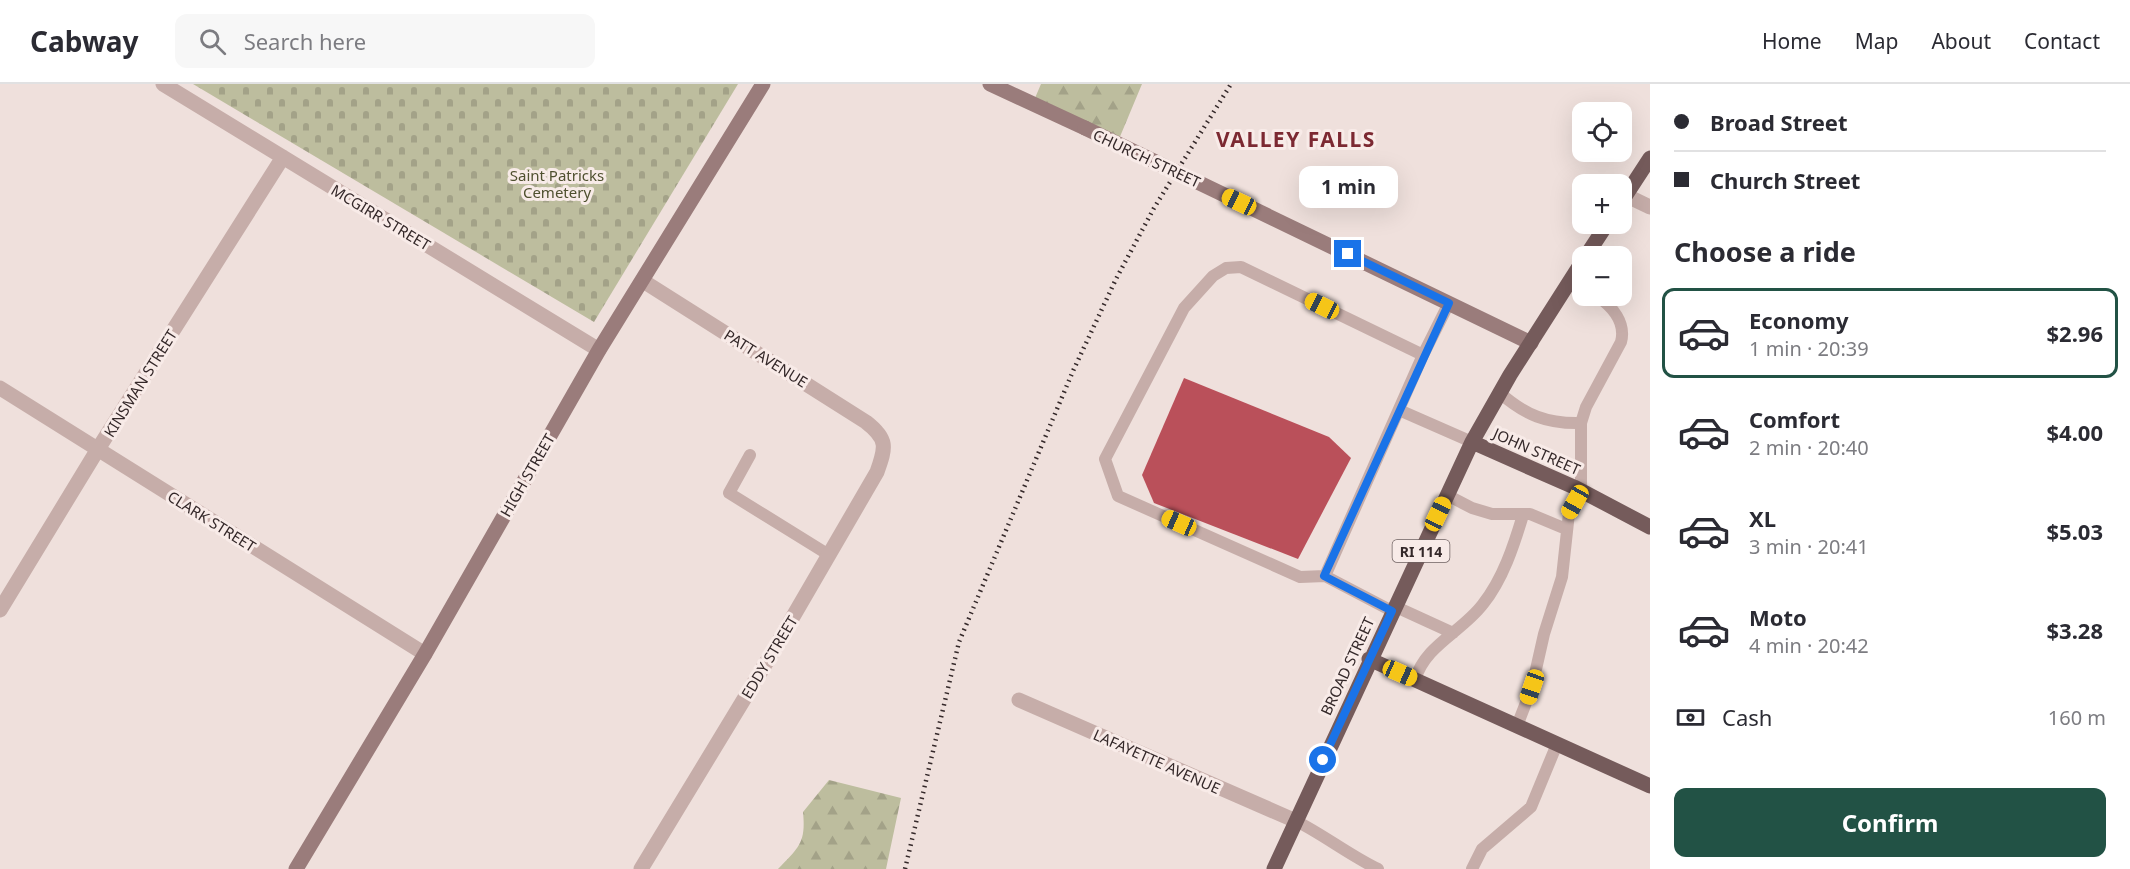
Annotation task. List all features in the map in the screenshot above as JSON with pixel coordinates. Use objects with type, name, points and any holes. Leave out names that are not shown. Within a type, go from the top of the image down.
[{"type":"main road","points":[[1632,185],[1650,158]]},
{"type":"main road","name":"BROAD STREET","points":[[1274,869],[1369,659],[1472,442],[1531,343],[1572,290]]},
{"type":"main road","name":"JOHN STREET","points":[[1472,442],[1581,491],[1650,527]]},
{"type":"main road","points":[[1369,659],[1650,786]]},
{"type":"street","name":"MCGIRR STREET","points":[[163,84],[600,350]]},
{"type":"street","name":"HIGH STREET","points":[[296,869],[425,654],[600,350],[763,84]]},
{"type":"street","name":"CHURCH STREET","points":[[990,84],[1531,343]]},
{"type":"street","name":"KINSMAN STREET","points":[[0,610],[98,449],[283,157]]},
{"type":"street","points":[[1632,201],[1650,207]]},
{"type":"street","name":"PATT AVENUE","points":[[643,281],[866,422],[878,431],[884,441]]},
{"type":"street","name":"CLARK STREET","points":[[0,388],[425,654]]},
{"type":"street","name":"EDDY STREET","points":[[641,869],[877,472],[883,456],[884,441]]},
{"type":"street","name":"LAFAYETTE AVENUE","points":[[1019,700],[1296,821]]},
{"type":"lane","points":[[1423,355],[1241,267],[1226,268],[1213,276],[1184,308],[1105,459],[1118,496],[1300,577],[1324,576],[1393,609],[1453,633]]},
{"type":"lane","points":[[1324,576],[1423,355],[1449,303]]},
{"type":"lane","points":[[1517,726],[1532,687],[1544,634],[1562,577],[1569,513],[1581,491],[1581,423],[1586,407],[1621,342],[1623,331],[1617,315],[1608,306]]},
{"type":"lane","points":[[1500,393],[1516,407],[1537,418],[1561,424],[1581,423]]},
{"type":"lane","points":[[1399,410],[1472,442]]},
{"type":"lane","points":[[750,455],[729,493],[829,555]]},
{"type":"lane","points":[[1447,495],[1472,508],[1492,514],[1530,514],[1566,529]]},
{"type":"lane","points":[[1415,680],[1427,656],[1479,609],[1488,596],[1505,567],[1523,514]]},
{"type":"lane","points":[[1472,869],[1482,849],[1531,807],[1557,744]]},
{"type":"lane","points":[[1296,821],[1328,837],[1353,857],[1378,869]]},
{"type":"green space","name":"Saint Patricks Cemetery","points":[[193,84],[738,84],[594,322]]},
{"type":"green space","points":[[1041,84],[1142,84],[1119,139],[1035,98]]},
{"type":"green space","points":[[829,780],[901,798],[886,869],[778,869],[800,844],[804,822],[803,812]]},
{"type":"building","points":[[1184,378],[1329,437],[1351,458],[1298,559],[1154,503],[1142,475]]},
{"type":"railway","points":[[905,869],[959,642],[1073,371],[1116,279],[1154,208],[1231,84]]},
{"type":"district","name":"VALLEY FALLS","points":[[1296,139]]},
{"type":"route","points":[[1323,760],[1392,611],[1324,576],[1423,355],[1449,303],[1348,254]]}]
